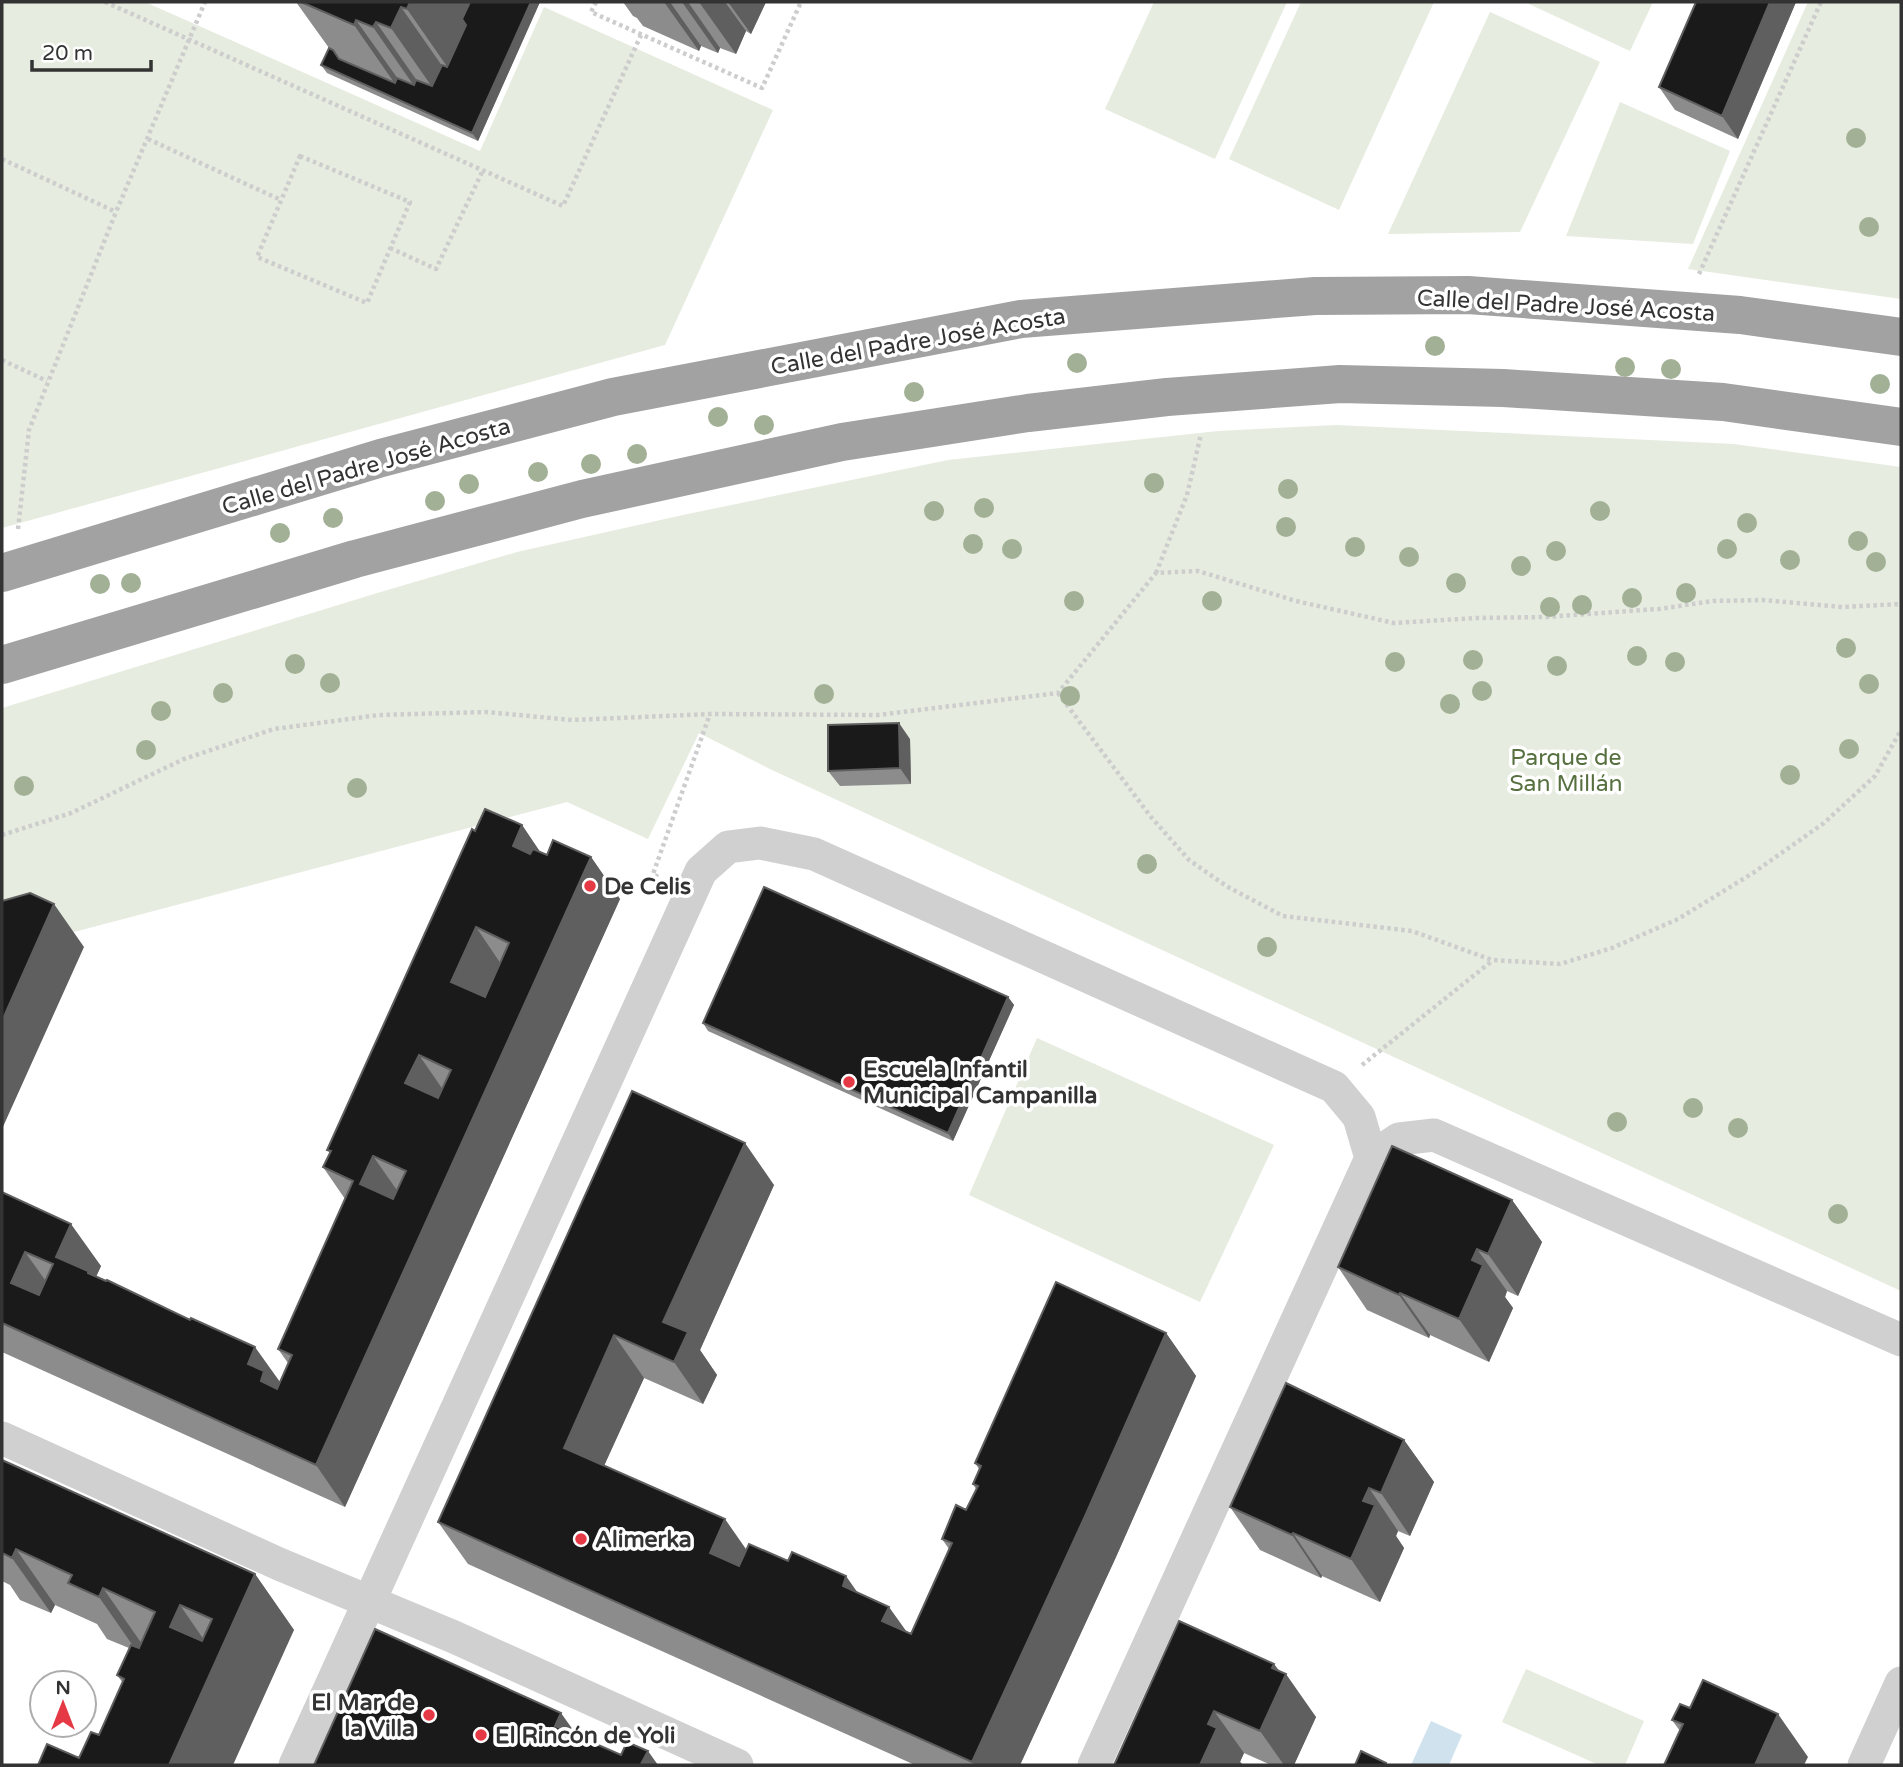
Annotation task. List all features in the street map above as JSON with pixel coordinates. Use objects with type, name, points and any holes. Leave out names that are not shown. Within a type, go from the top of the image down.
[{"type":"highway","name":"Calle del Padre José Acosta","points":[[2,573],[381,458],[613,397],[1021,319],[1315,296],[1468,295],[1740,315],[1901,337]]},
{"type":"highway","points":[[2,665],[355,559],[582,499],[842,442],[1028,412],[1167,397],[1353,384],[1503,388],[1723,402],[1901,427]]},
{"type":"street","points":[[295,1765],[691,891],[701,870],[728,847],[760,843],[814,854],[1334,1087],[1359,1117],[1371,1158]]},
{"type":"street","points":[[1094,1765],[1371,1158],[1399,1139],[1434,1135],[1901,1340]]},
{"type":"street","points":[[2,1438],[279,1564],[454,1637],[737,1765]]},
{"type":"street","points":[[1864,1765],[1901,1683]]},
{"type":"path","points":[[105,2],[563,206],[641,35]]},
{"type":"path","points":[[17,537],[29,430],[116,212],[205,2]]},
{"type":"path","points":[[596,2],[591,12],[762,89],[801,2]]},
{"type":"path","points":[[1696,281],[1821,2]]},
{"type":"path","points":[[148,139],[281,201]]},
{"type":"path","points":[[300,156],[410,202],[390,247],[367,303],[257,257],[300,156]]},
{"type":"path","points":[[2,159],[116,212]]},
{"type":"path","points":[[390,247],[436,269],[483,170]]},
{"type":"path","points":[[2,360],[47,381]]},
{"type":"path","points":[[2,835],[71,813],[184,758],[274,729],[379,715],[486,712],[572,720],[710,714],[878,715],[1058,693],[1156,573],[1186,495],[1204,422]]},
{"type":"path","points":[[1156,573],[1198,571],[1296,601],[1394,623],[1546,617],[1659,609],[1713,601],[1763,600],[1842,607],[1901,604]]},
{"type":"path","points":[[1058,693],[1158,825],[1189,860],[1228,887],[1283,916],[1412,931],[1492,960],[1560,964],[1612,948],[1678,919],[1725,891],[1824,824],[1874,776],[1901,730]]},
{"type":"path","points":[[691,891],[653,874],[710,714]]},
{"type":"path","points":[[1334,1087],[1492,960]]},
{"type":"green space","points":[[2,2],[145,2],[480,151],[544,7],[773,110],[665,345],[2,528]]},
{"type":"green space","points":[[1154,2],[1287,2],[1215,159],[1105,109]]},
{"type":"green space","points":[[1301,2],[1434,2],[1339,210],[1229,159]]},
{"type":"green space","points":[[1653,2],[1630,51],[1529,4]]},
{"type":"green space","points":[[1808,2],[1901,2],[1901,299],[1688,269]]},
{"type":"green space","points":[[1490,12],[1600,62],[1520,232],[1388,234]]},
{"type":"green space","points":[[1620,102],[1730,151],[1693,244],[1566,236]]},
{"type":"green space","name":"Parque de San Millán","points":[[1336,425],[1734,444],[1901,467],[1901,1291],[772,770],[699,733],[648,839],[567,802],[2,951],[2,708],[517,552],[683,515],[948,460],[1218,431]]},
{"type":"green space","points":[[1037,1038],[1274,1145],[1200,1302],[969,1195]]},
{"type":"green space","points":[[1526,1669],[1644,1721],[1625,1765],[1599,1765],[1502,1722]]},
{"type":"water","points":[[1431,1721],[1462,1735],[1449,1765],[1411,1765]]},
{"type":"building","points":[[301,2],[410,2],[407,9],[401,7],[391,28],[376,22],[373,27],[356,20],[354,25]]},
{"type":"building","points":[[470,2],[531,2],[472,133],[321,65],[329,48],[339,59],[395,83],[397,78],[414,85],[416,80],[432,86],[442,65],[447,67],[466,25],[462,19]]},
{"type":"building","points":[[1696,2],[1770,2],[1722,116],[1659,87]]},
{"type":"building","points":[[899,723],[900,768],[828,771],[828,725]]},
{"type":"building","points":[[485,809],[522,825],[513,846],[530,854],[533,849],[547,855],[553,840],[591,857],[316,1465],[2,1323],[2,1192],[71,1224],[56,1257],[190,1320],[191,1318],[255,1347],[248,1364],[264,1371],[261,1381],[277,1389],[292,1355],[278,1349],[353,1181],[323,1167],[331,1151],[327,1150],[472,829],[475,831]],"holes":[[[476,927],[509,943],[485,997],[451,982]],[[419,1055],[451,1070],[438,1098],[405,1083]],[[373,1156],[406,1171],[393,1199],[360,1184]],[[25,1252],[53,1264],[39,1295],[11,1283]]]},
{"type":"building","points":[[764,887],[1008,997],[948,1133],[703,1023]]},
{"type":"building","points":[[30,893],[54,904],[2,1021],[2,901]]},
{"type":"building","points":[[632,1091],[745,1143],[663,1322],[688,1332],[674,1362],[614,1335],[564,1448],[725,1519],[710,1553],[739,1566],[749,1544],[788,1561],[792,1552],[846,1576],[843,1586],[889,1607],[882,1621],[911,1634],[952,1543],[942,1539],[956,1505],[966,1510],[978,1486],[973,1484],[981,1466],[975,1463],[1056,1282],[1166,1333],[972,1762],[438,1522]]},
{"type":"building","points":[[1392,1146],[1512,1200],[1488,1254],[1477,1249],[1472,1260],[1483,1265],[1459,1319],[1338,1267]]},
{"type":"building","points":[[1286,1383],[1404,1440],[1381,1493],[1369,1488],[1363,1501],[1375,1505],[1351,1559],[1230,1507]]},
{"type":"building","points":[[2,1460],[255,1574],[169,1765],[38,1765],[47,1744],[79,1758],[88,1739],[98,1739],[124,1679],[117,1675],[131,1645],[139,1648],[155,1612],[103,1588],[99,1597],[68,1583],[72,1575],[16,1549],[12,1558],[2,1553]],"holes":[[[180,1605],[212,1619],[202,1641],[170,1627]]]},
{"type":"building","points":[[1179,1621],[1274,1664],[1272,1668],[1286,1674],[1260,1731],[1214,1711],[1208,1724],[1217,1728],[1200,1765],[1114,1765]]},
{"type":"building","points":[[375,1629],[561,1713],[555,1726],[621,1755],[627,1742],[648,1751],[641,1764],[643,1765],[314,1765]]},
{"type":"building","points":[[1703,1680],[1778,1714],[1755,1765],[1664,1765],[1683,1724],[1672,1720],[1680,1704],[1690,1708]]},
{"type":"building","points":[[1361,1751],[1386,1763],[1385,1765],[1355,1765]]},
{"type":"place","name":"De Celis","points":[[590,886]]},
{"type":"place","name":"Escuela Infantil Municipal Campanilla","points":[[849,1082]]},
{"type":"place","name":"Alimerka","points":[[581,1539]]},
{"type":"place","name":"El Mar de la Villa","points":[[429,1715]]},
{"type":"place","name":"El Rincón de Yoli","points":[[481,1735]]}]
